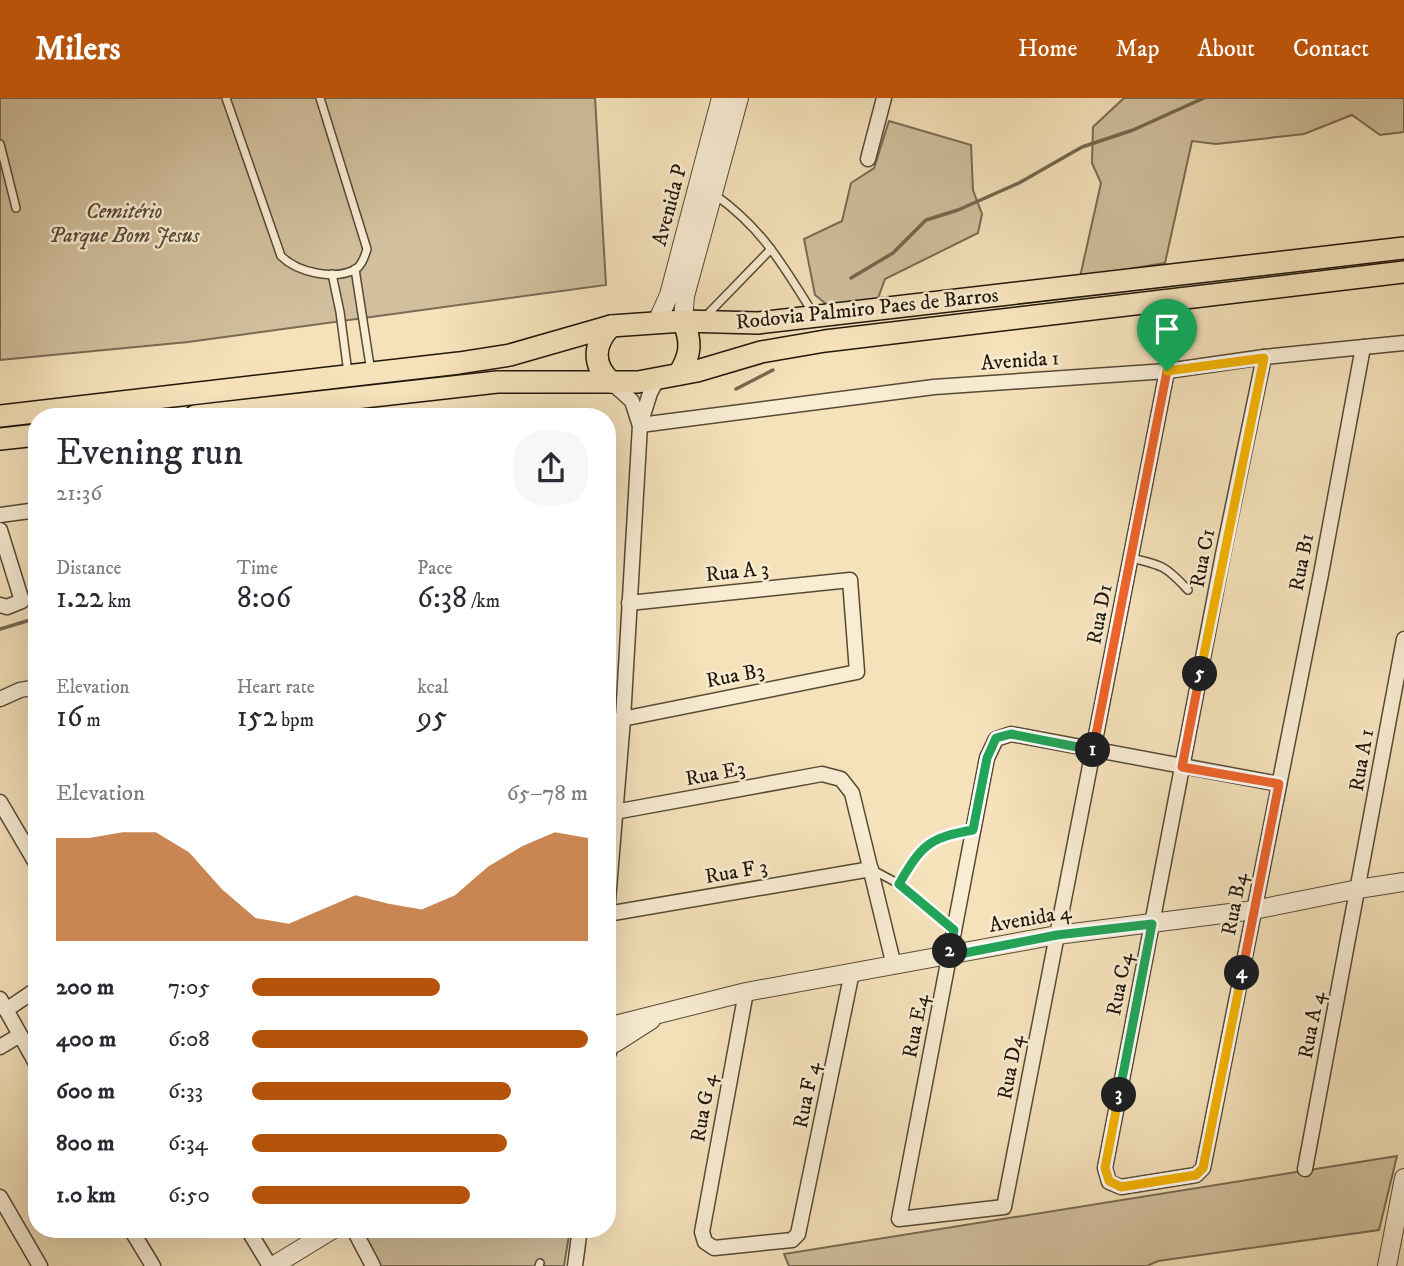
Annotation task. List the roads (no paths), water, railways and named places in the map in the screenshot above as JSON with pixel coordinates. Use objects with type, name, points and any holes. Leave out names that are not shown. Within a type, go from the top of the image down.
[{"type":"main road","name":"Rodovia Palmiro Paes de Barros","points":[[68,408],[510,355],[611,326],[692,321],[758,323],[1404,248]]},
{"type":"main road","name":"Rodovia Palmiro Paes de Barros","points":[[302,408],[497,382],[611,383],[658,378],[761,352],[825,341],[1404,272]]},
{"type":"main road","points":[[679,374],[687,362],[692,321]]},
{"type":"main road","points":[[611,326],[598,344],[596,355],[603,375],[611,383]]},
{"type":"main road","name":"Rodovia Palmiro Paes de Barros","points":[[0,416],[28,413]]},
{"type":"main road","points":[[0,439],[28,436]]},
{"type":"street","name":"Avenida P","points":[[692,321],[685,296],[721,98]]},
{"type":"street","name":"Avenida P","points":[[657,322],[739,98]]},
{"type":"street","points":[[867,159],[884,98]]},
{"type":"street","name":"Rua D1","points":[[1057,935],[1167,371],[1170,300]]},
{"type":"street","name":"Avenida 1","points":[[640,425],[934,387],[1167,371],[1404,343]]},
{"type":"street","name":"Rua B1","points":[[1279,784],[1363,347]]},
{"type":"street","name":"Rua C1","points":[[1182,767],[1264,358]]},
{"type":"street","points":[[616,774],[623,719],[640,425],[650,393],[658,378]]},
{"type":"street","points":[[611,383],[628,395],[640,425]]},
{"type":"street","points":[[0,515],[28,511]]},
{"type":"street","points":[[0,530],[22,601],[6,607],[0,605]]},
{"type":"street","name":"Rua A 3","points":[[629,603],[850,580],[856,672]]},
{"type":"street","name":"Rua A 1","points":[[1358,889],[1404,639]]},
{"type":"street","name":"Rua B3","points":[[616,720],[856,672]]},
{"type":"street","points":[[0,699],[28,689]]},
{"type":"street","name":"Rua E4","points":[[899,1219],[987,758],[996,738],[1011,734],[1093,751]]},
{"type":"street","points":[[1093,751],[1279,784]]},
{"type":"street","name":"Rua C4","points":[[1105,1168],[1182,767]]},
{"type":"street","name":"Rua E3","points":[[616,812],[822,774],[841,779],[852,793],[871,869]]},
{"type":"street","name":"Rua B4","points":[[1105,1168],[1109,1181],[1121,1187],[1196,1175],[1203,1168],[1279,784]]},
{"type":"street","points":[[0,802],[28,850]]},
{"type":"street","points":[[871,869],[894,966]]},
{"type":"street","name":"Rua F 3","points":[[616,912],[871,869]]},
{"type":"street","name":"Avenida 4","points":[[616,1039],[666,1011],[746,992],[1057,935],[1254,910],[1404,882]]},
{"type":"street","name":"Rua A 4","points":[[1305,1169],[1358,889]]},
{"type":"street","name":"Rua D4","points":[[899,1219],[1004,1207],[1057,935]]},
{"type":"street","name":"Rua F 4","points":[[702,1232],[705,1242],[714,1248],[792,1240],[798,1234],[802,1226],[852,972]]},
{"type":"street","name":"Rua G 4","points":[[702,1232],[746,992]]},
{"type":"street","points":[[28,993],[3,1004],[28,1049]]},
{"type":"street","points":[[0,1047],[20,1035]]},
{"type":"street","points":[[1387,1266],[1404,1178]]},
{"type":"street","points":[[0,1197],[40,1266]]},
{"type":"street","points":[[137,1238],[153,1266]]},
{"type":"street","points":[[253,1238],[271,1266],[318,1238]]},
{"type":"street","points":[[358,1238],[373,1266]]},
{"type":"street","points":[[575,1266],[579,1238]]},
{"type":"lane","points":[[226,98],[281,256],[289,264],[305,271],[332,274],[355,269],[363,261],[367,250],[320,98]]},
{"type":"lane","points":[[0,144],[16,208]]},
{"type":"lane","points":[[705,191],[754,227],[771,248],[815,317]]},
{"type":"lane","points":[[692,321],[771,248]]},
{"type":"lane","points":[[355,269],[371,373]]},
{"type":"lane","points":[[332,274],[348,375]]},
{"type":"lane","points":[[1131,558],[1161,565],[1171,571],[1188,590]]},
{"type":"lane","points":[[899,884],[914,858],[931,841],[973,830]]},
{"type":"lane","points":[[871,869],[899,884],[954,930]]},
{"type":"waterway","points":[[851,278],[893,253],[926,220],[958,210],[1019,183],[1082,147],[1133,130],[1204,98]]},
{"type":"waterway","points":[[736,389],[773,370]]},
{"type":"waterway","points":[[0,629],[28,621]]},
{"type":"park label","name":"Cemitério Parque Bom Jesus","points":[[124,223]]}]
